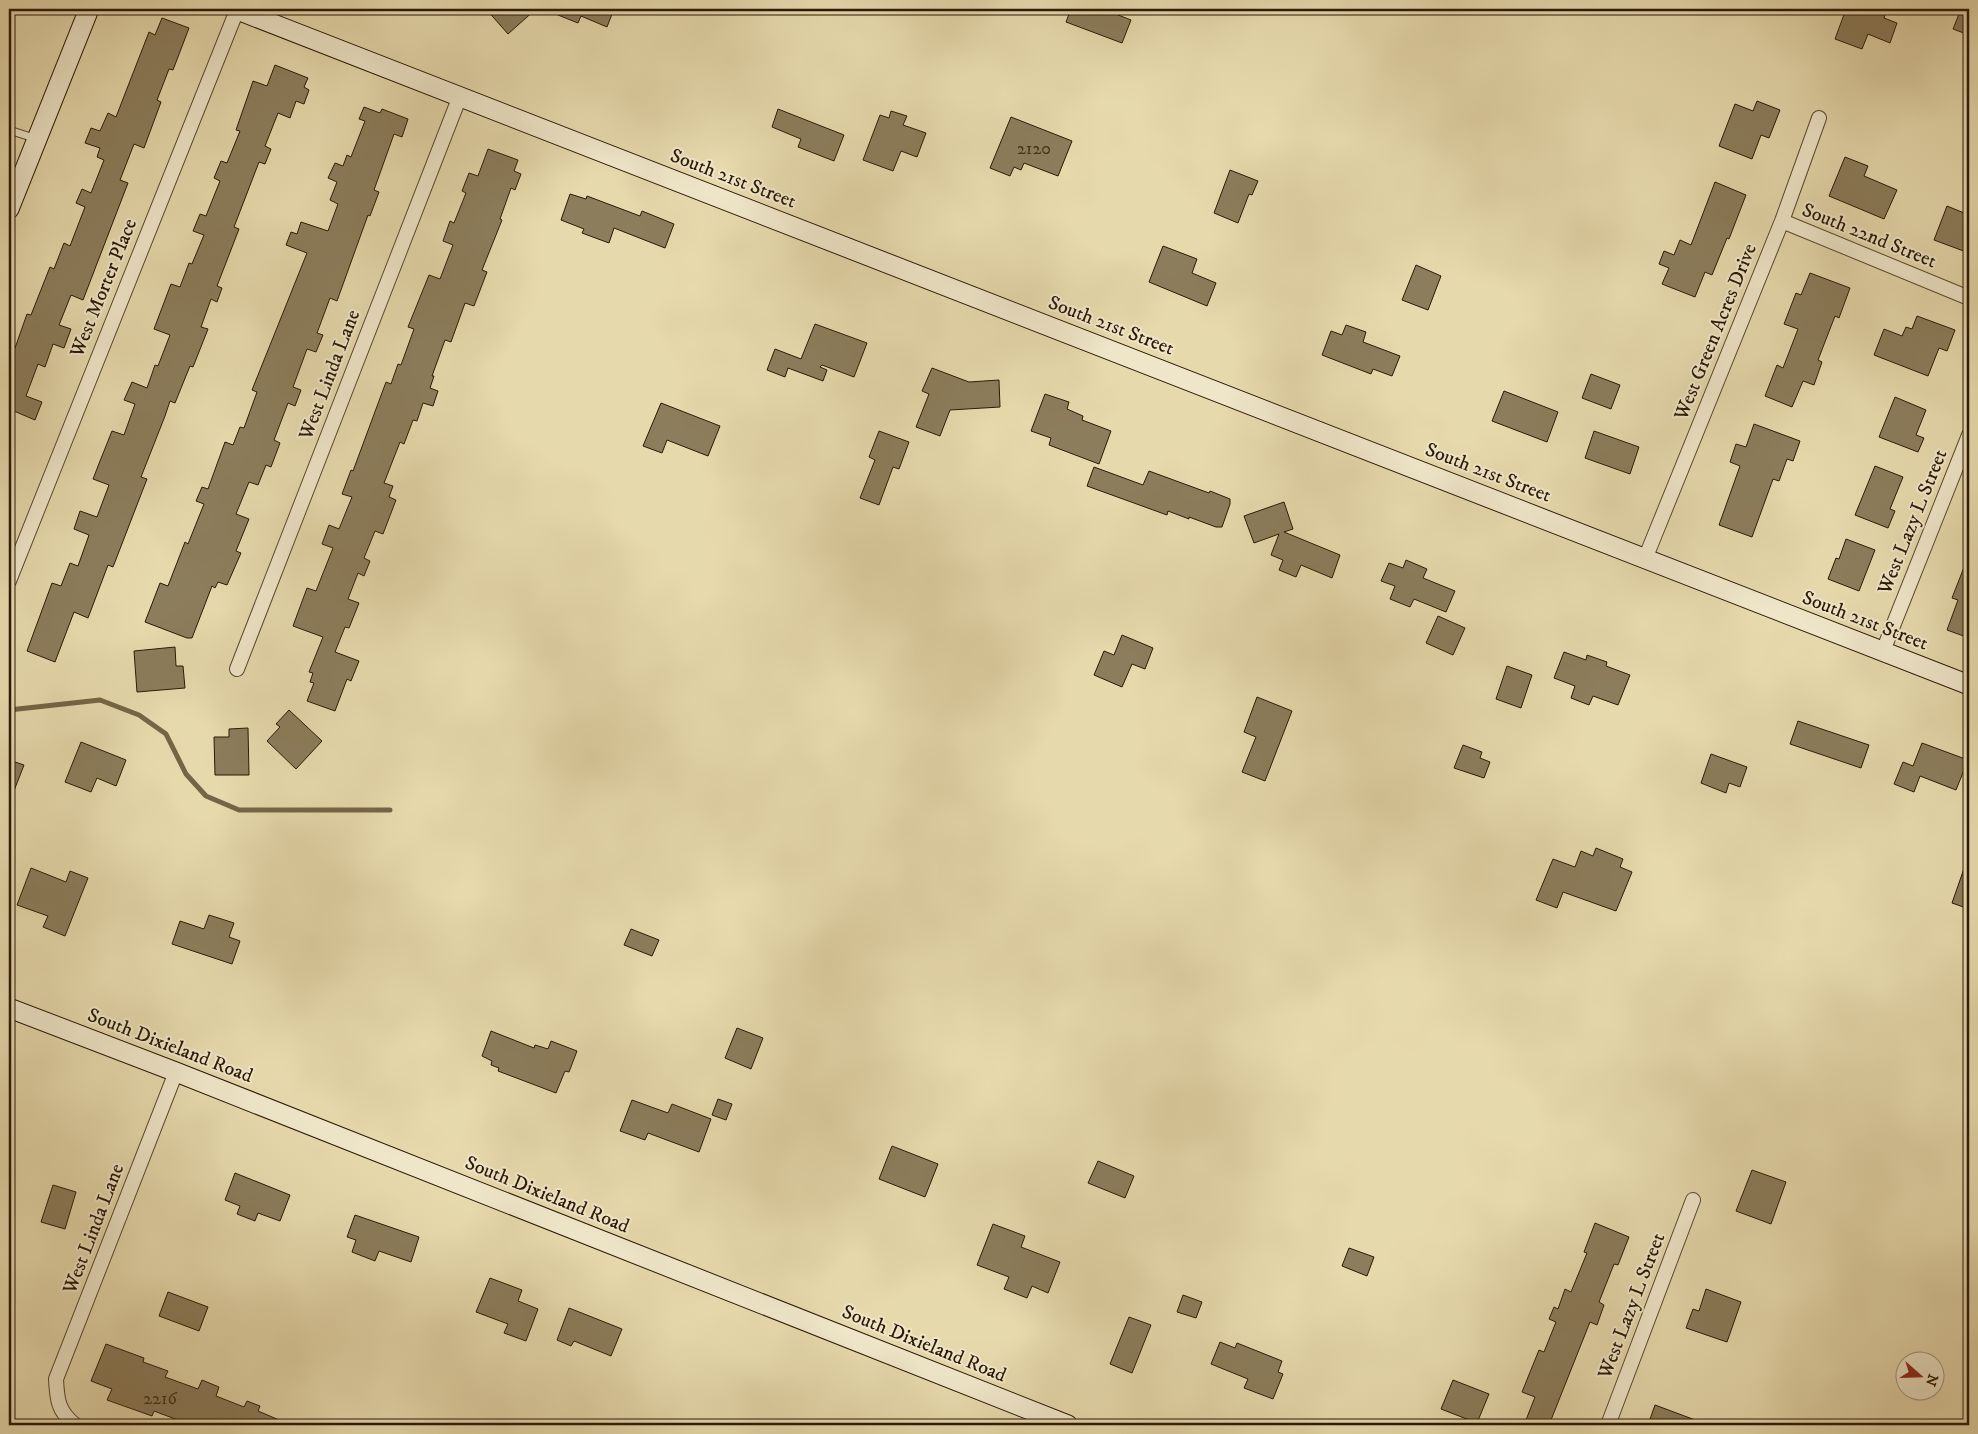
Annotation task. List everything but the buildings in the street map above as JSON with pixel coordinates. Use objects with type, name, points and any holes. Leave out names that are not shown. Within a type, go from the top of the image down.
[{"type":"street","points":[[9,209],[89,9]]},
{"type":"street","name":"South 21st Street","points":[[236,9],[1969,685]]},
{"type":"street","name":"West Morter Place","points":[[9,581],[236,9]]},
{"type":"street","name":"West Linda Lane","points":[[237,669],[460,96]]},
{"type":"street","name":"West Green Acres Drive","points":[[1646,559],[1782,221],[1818,118]]},
{"type":"street","name":"South 22nd Street","points":[[1782,221],[1969,298]]},
{"type":"street","name":"West Lazy L Street","points":[[1883,651],[1969,436]]},
{"type":"street","name":"South Dixieland Road","points":[[9,1008],[176,1072],[1068,1425]]},
{"type":"street","name":"West Linda Lane","points":[[76,1425],[67,1418],[57,1401],[56,1379],[176,1072]]},
{"type":"street","name":"West Lazy L Street","points":[[1608,1425],[1693,1200]]},
{"type":"lane","points":[[9,130],[37,139]]},
{"type":"waterway","points":[[9,710],[100,700],[139,715],[166,734],[186,774],[206,796],[239,810],[390,810]]}]
